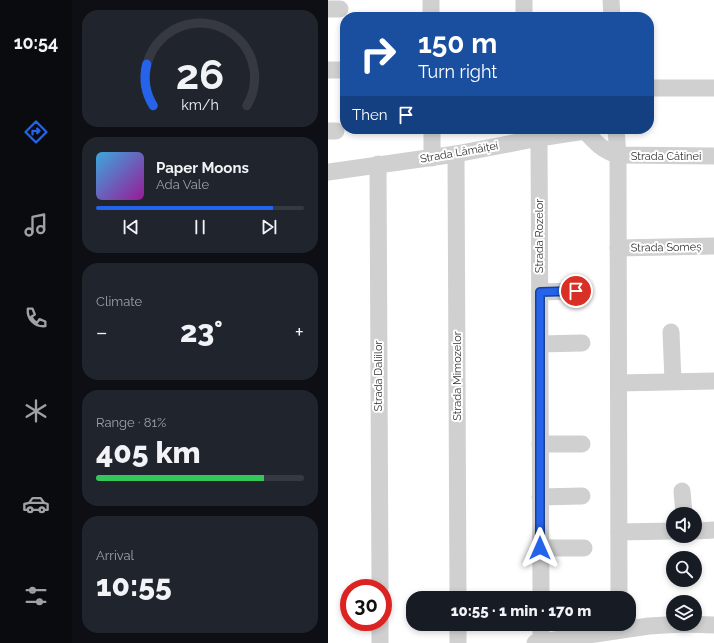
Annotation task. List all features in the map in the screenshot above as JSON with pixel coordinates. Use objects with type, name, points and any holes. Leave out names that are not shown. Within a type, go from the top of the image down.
[{"type":"street","points":[[431,0],[431,12]]},
{"type":"street","points":[[524,0],[524,12]]},
{"type":"street","points":[[611,0],[612,12]]},
{"type":"street","points":[[654,88],[714,88]]},
{"type":"street","points":[[432,134],[432,158]]},
{"type":"street","name":"Strada Lămâiței","points":[[328,172],[456,154],[530,136],[549,134]]},
{"type":"street","points":[[589,134],[601,148],[608,153],[618,155]]},
{"type":"street","points":[[616,134],[618,155],[619,591]]},
{"type":"street","name":"Strada Rozelor","points":[[530,136],[540,292],[541,591]]},
{"type":"street","name":"Strada Mimozelor","points":[[456,154],[458,591]]},
{"type":"street","name":"Strada Cătinei","points":[[618,155],[714,156]]},
{"type":"street","name":"Strada Daliilor","points":[[378,164],[380,579]]},
{"type":"street","name":"Strada Someș","points":[[618,248],[714,246]]},
{"type":"street","points":[[540,292],[576,291]]},
{"type":"street","points":[[671,332],[673,382]]},
{"type":"street","points":[[540,344],[582,343]]},
{"type":"street","points":[[619,383],[714,381]]},
{"type":"street","points":[[540,444],[582,444]]},
{"type":"street","points":[[682,491],[683,507]]},
{"type":"street","points":[[540,497],[582,496]]},
{"type":"street","points":[[702,531],[714,530]]},
{"type":"street","points":[[619,532],[666,531]]},
{"type":"street","points":[[540,548],[584,548]]},
{"type":"street","points":[[636,627],[682,624],[714,625]]},
{"type":"street","points":[[380,631],[380,643]]},
{"type":"street","points":[[458,631],[458,643]]},
{"type":"street","points":[[540,631],[538,642],[602,631]]},
{"type":"route","points":[[540,548],[540,292],[576,291]]}]
